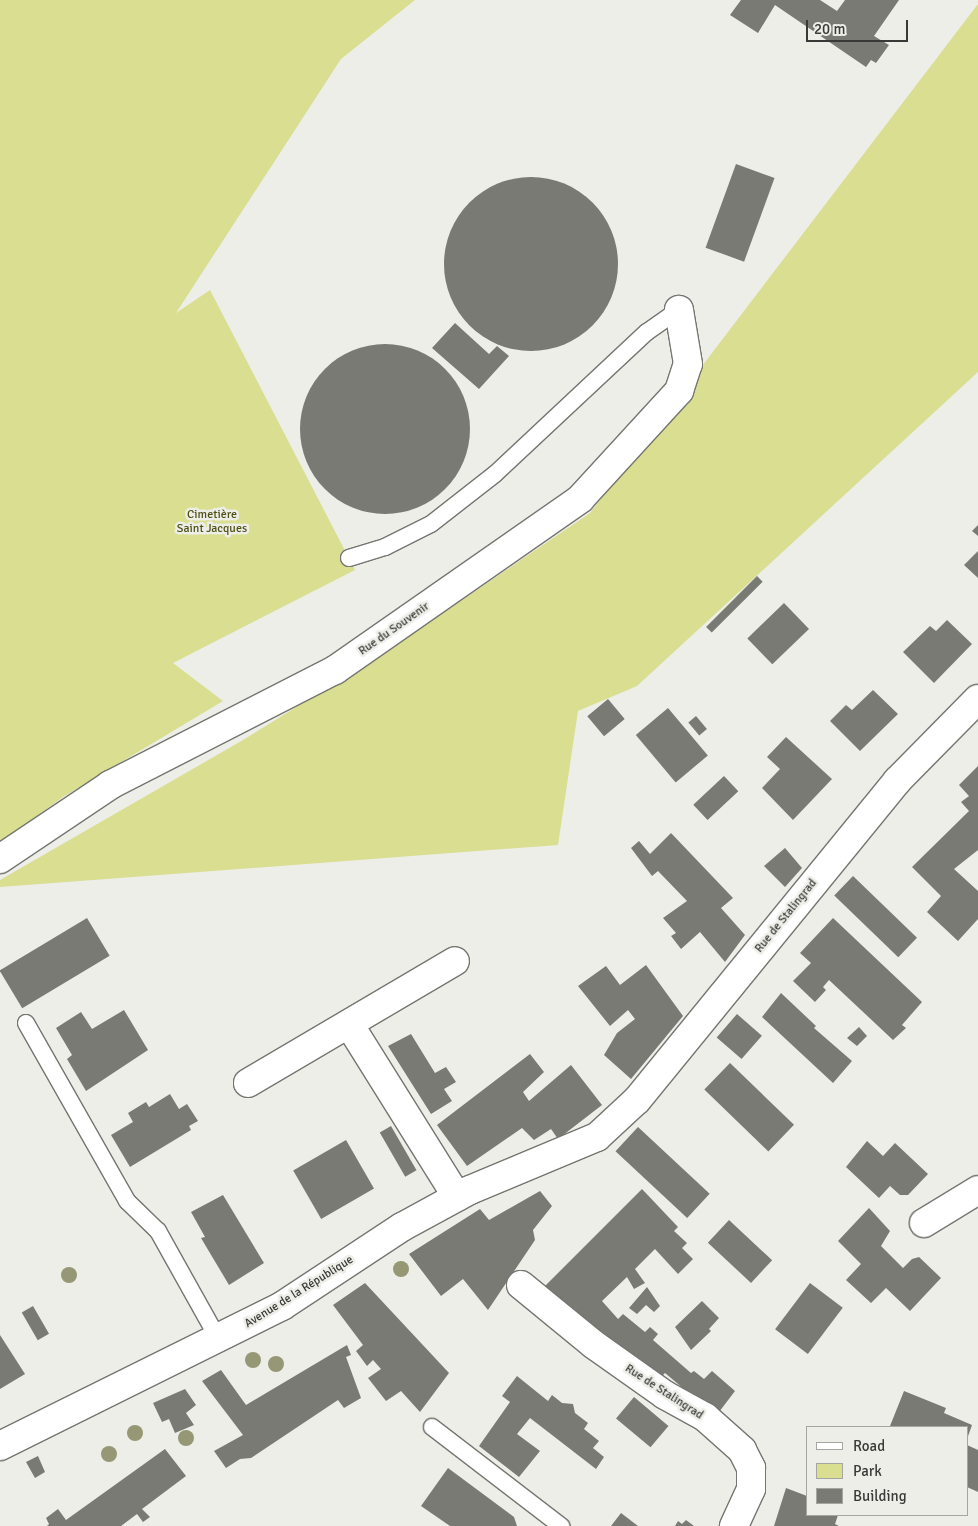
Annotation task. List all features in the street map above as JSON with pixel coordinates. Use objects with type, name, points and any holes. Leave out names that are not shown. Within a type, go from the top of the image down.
[{"type":"street","name":"Rue du Souvenir","points":[[0,859],[110,785],[335,670],[580,499],[679,391],[688,364],[679,310]]},
{"type":"street","name":"Rue de Stalingrad","points":[[597,1137],[648,1086],[897,781],[978,699]]},
{"type":"street","points":[[248,1083],[455,961]]},
{"type":"street","points":[[349,1024],[457,1197]]},
{"type":"street","name":"Avenue de la République","points":[[0,1446],[219,1340],[282,1306],[402,1227],[457,1197],[597,1137]]},
{"type":"street","points":[[924,1223],[978,1190]]},
{"type":"street","name":"Rue de Stalingrad","points":[[521,1285],[593,1344],[665,1395],[705,1417],[742,1450],[751,1468],[752,1489],[734,1526]]},
{"type":"lane","points":[[349,558],[385,547],[431,524],[495,474],[647,332],[679,310]]},
{"type":"lane","points":[[26,1023],[127,1201],[158,1231],[219,1340]]},
{"type":"lane","points":[[432,1427],[560,1526]]},
{"type":"green space","name":"Cimetière Saint Jacques","points":[[0,0],[415,0],[341,59],[176,313],[210,290],[355,570],[173,663],[223,701],[63,797],[0,843]]},
{"type":"green space","points":[[978,4],[978,372],[637,686],[578,711],[558,845],[0,887],[0,880],[243,740],[396,645],[590,513]]},
{"type":"building","points":[[741,0],[820,0],[837,11],[845,0],[899,0],[874,36],[889,45],[876,63],[871,60],[866,67],[775,5],[758,33],[730,15]]},
{"type":"building","points":[[736,164],[775,178],[744,262],[706,248]]},
{"type":"building","points":[[531,177],[548,179],[572,187],[598,209],[608,223],[614,239],[618,264],[616,281],[608,305],[586,331],[572,341],[556,347],[531,351],[514,349],[490,341],[464,319],[454,305],[448,289],[444,264],[446,247],[454,223],[476,197],[490,187],[506,181]]},
{"type":"building","points":[[455,323],[489,354],[497,346],[509,356],[479,389],[432,348]]},
{"type":"building","points":[[385,344],[410,348],[425,354],[445,369],[460,389],[466,404],[470,429],[466,454],[460,469],[445,489],[425,504],[410,510],[385,514],[360,510],[345,504],[325,489],[310,469],[304,454],[300,429],[304,404],[310,389],[325,369],[345,354],[360,348]]},
{"type":"building","points":[[978,525],[978,536],[972,531]]},
{"type":"building","points":[[978,551],[978,578],[964,565]]},
{"type":"building","points":[[757,576],[763,582],[712,633],[706,627]]},
{"type":"building","points":[[784,603],[809,629],[772,664],[747,638]]},
{"type":"building","points":[[947,620],[972,644],[934,683],[903,652],[930,626],[936,631]]},
{"type":"building","points":[[873,690],[898,714],[860,751],[830,721],[846,705],[852,710]]},
{"type":"building","points":[[608,699],[625,719],[604,736],[587,716]]},
{"type":"building","points":[[668,708],[708,755],[676,782],[636,735]]},
{"type":"building","points":[[696,716],[707,729],[699,735],[688,722]]},
{"type":"building","points":[[786,737],[832,779],[793,820],[762,788],[780,769],[767,757]]},
{"type":"building","points":[[978,766],[978,850],[954,869],[978,891],[978,919],[958,941],[927,912],[941,896],[912,867],[969,811],[961,802],[969,796],[959,785]]},
{"type":"building","points":[[724,776],[738,791],[708,820],[693,805]]},
{"type":"building","points":[[671,833],[733,898],[721,908],[745,935],[725,962],[700,932],[681,949],[671,936],[676,933],[663,918],[687,901],[658,871],[652,876],[631,848],[639,841],[650,854]]},
{"type":"building","points":[[785,848],[802,868],[785,887],[764,866]]},
{"type":"building","points":[[853,876],[917,938],[898,957],[834,895]]},
{"type":"building","points":[[87,918],[110,956],[22,1008],[0,970]]},
{"type":"building","points":[[833,918],[922,1002],[902,1025],[906,1028],[893,1040],[829,980],[823,987],[826,990],[815,1002],[793,981],[811,963],[800,953]]},
{"type":"building","points":[[646,965],[683,1016],[631,1079],[604,1055],[617,1033],[635,1019],[628,1010],[610,1026],[578,986],[606,966],[620,985]]},
{"type":"building","points":[[781,993],[816,1026],[814,1028],[852,1061],[833,1083],[762,1017]]},
{"type":"building","points":[[124,1010],[148,1050],[86,1091],[67,1059],[72,1055],[56,1028],[81,1012],[92,1029]]},
{"type":"building","points":[[737,1014],[762,1036],[742,1059],[717,1037]]},
{"type":"building","points":[[859,1027],[867,1036],[857,1046],[847,1038]]},
{"type":"building","points":[[411,1034],[435,1073],[446,1067],[456,1082],[444,1089],[452,1101],[431,1114],[388,1046]]},
{"type":"building","points":[[530,1054],[544,1072],[523,1092],[529,1101],[571,1065],[602,1105],[558,1139],[551,1129],[534,1140],[522,1128],[467,1166],[437,1125]]},
{"type":"building","points":[[730,1063],[794,1125],[768,1151],[704,1090]]},
{"type":"building","points":[[170,1094],[179,1109],[187,1104],[198,1121],[189,1126],[191,1130],[130,1167],[111,1135],[133,1122],[128,1113],[146,1102],[149,1107]]},
{"type":"building","points":[[391,1126],[416,1170],[405,1177],[380,1132]]},
{"type":"building","points":[[638,1127],[710,1194],[687,1218],[615,1151]]},
{"type":"building","points":[[346,1140],[374,1188],[321,1219],[293,1170]]},
{"type":"building","points":[[867,1141],[883,1156],[895,1143],[928,1174],[908,1195],[900,1195],[890,1186],[879,1198],[846,1167]]},
{"type":"building","points":[[642,1189],[678,1227],[674,1231],[687,1243],[682,1248],[693,1259],[678,1274],[655,1249],[635,1269],[645,1283],[634,1289],[627,1277],[602,1301],[618,1319],[623,1314],[645,1332],[650,1327],[658,1334],[653,1340],[691,1373],[694,1371],[704,1379],[712,1371],[735,1391],[716,1416],[665,1373],[653,1385],[541,1290]]},
{"type":"building","points":[[540,1191],[552,1206],[533,1230],[535,1240],[488,1310],[463,1279],[441,1296],[409,1254],[480,1209],[489,1220]]},
{"type":"building","points":[[223,1195],[264,1263],[229,1285],[201,1238],[205,1237],[191,1212]]},
{"type":"building","points":[[869,1208],[890,1231],[881,1246],[903,1268],[912,1259],[919,1257],[941,1278],[910,1311],[886,1288],[871,1303],[846,1280],[861,1264],[838,1241]]},
{"type":"building","points":[[729,1220],[772,1260],[751,1283],[708,1243]]},
{"type":"building","points":[[365,1283],[449,1373],[420,1412],[401,1391],[386,1401],[368,1378],[381,1369],[373,1360],[367,1366],[356,1351],[363,1345],[333,1305]]},
{"type":"building","points":[[810,1283],[843,1308],[808,1354],[775,1329]]},
{"type":"building","points":[[647,1287],[660,1306],[654,1312],[646,1305],[637,1314],[629,1308]]},
{"type":"building","points":[[702,1301],[719,1318],[709,1329],[711,1331],[691,1350],[675,1327]]},
{"type":"building","points":[[33,1306],[49,1334],[38,1340],[22,1312]]},
{"type":"building","points":[[0,1335],[25,1374],[0,1389]]},
{"type":"building","points":[[347,1345],[351,1355],[346,1357],[361,1398],[344,1408],[338,1400],[251,1458],[240,1459],[226,1468],[214,1451],[243,1435],[202,1381],[221,1370],[246,1405]]},
{"type":"building","points":[[517,1376],[548,1401],[552,1395],[562,1403],[573,1404],[575,1413],[588,1423],[584,1429],[599,1441],[593,1448],[604,1457],[596,1469],[530,1418],[517,1434],[540,1451],[519,1477],[479,1446],[510,1402],[502,1396]]},
{"type":"building","points":[[185,1389],[196,1405],[186,1413],[194,1425],[175,1433],[169,1419],[162,1422],[153,1403]]},
{"type":"building","points":[[904,1391],[946,1408],[944,1413],[972,1425],[968,1436],[968,1426],[890,1426]]},
{"type":"building","points":[[634,1397],[668,1426],[650,1447],[616,1418]]},
{"type":"building","points":[[968,1445],[978,1450],[978,1492],[968,1487]]},
{"type":"building","points":[[165,1449],[186,1476],[142,1509],[150,1517],[143,1522],[137,1514],[121,1526],[47,1526],[49,1524],[46,1518],[58,1509],[66,1520]]},
{"type":"building","points":[[38,1456],[45,1472],[35,1478],[26,1462]]},
{"type":"building","points":[[448,1468],[514,1517],[517,1526],[450,1526],[421,1506]]},
{"type":"building","points":[[786,1488],[806,1496],[806,1516],[838,1516],[835,1524],[839,1526],[774,1526]]},
{"type":"building","points":[[621,1513],[638,1526],[611,1526]]},
{"type":"building","points":[[686,1520],[694,1526],[675,1526],[678,1521],[682,1524]]}]
